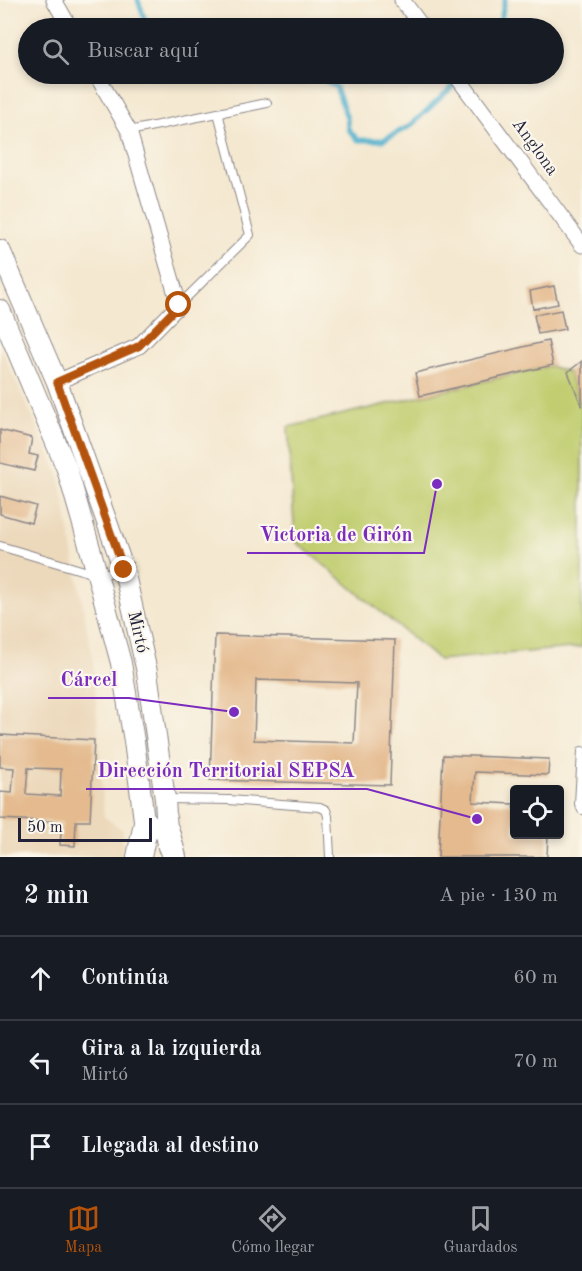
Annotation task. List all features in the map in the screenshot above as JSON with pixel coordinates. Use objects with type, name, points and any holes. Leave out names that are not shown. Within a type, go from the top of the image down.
[{"type":"main road","points":[[139,857],[156,827],[174,857]]},
{"type":"street","points":[[54,0],[64,18]]},
{"type":"street","points":[[402,0],[416,18]]},
{"type":"street","points":[[35,394],[139,346],[179,305],[129,131],[102,84]]},
{"type":"street","name":"Anglona","points":[[463,84],[582,245]]},
{"type":"street","name":"Mirtó","points":[[0,250],[57,382],[124,570],[147,672],[165,799],[146,857]]},
{"type":"street","name":"Mirtó","points":[[0,310],[66,469],[98,575],[121,663],[135,741],[156,827],[168,857]]},
{"type":"lane","points":[[129,131],[267,103]]},
{"type":"lane","points":[[179,305],[250,235],[218,113]]},
{"type":"lane","points":[[0,546],[98,575],[124,570]]},
{"type":"lane","points":[[582,751],[579,804],[582,810]]},
{"type":"lane","points":[[165,799],[229,800],[320,807],[326,810],[328,816],[330,857]]},
{"type":"shaded area","points":[[0,347],[59,475],[93,661],[104,817],[123,830],[122,857],[0,857]]},
{"type":"green space","points":[[550,366],[568,372],[582,408],[582,647],[439,660],[295,541],[288,427]]},
{"type":"building","points":[[554,286],[558,304],[533,309],[530,291]]},
{"type":"building","points":[[561,310],[565,329],[538,334],[534,315]]},
{"type":"building","points":[[548,341],[553,365],[420,396],[415,373]]},
{"type":"building","points":[[582,361],[582,407],[568,372]]},
{"type":"building","points":[[0,430],[32,438],[29,454],[38,456],[34,471],[0,463]]},
{"type":"building","points":[[0,496],[36,506],[31,523],[0,514]]},
{"type":"building","points":[[215,635],[395,640],[390,785],[210,780]],"holes":[[[256,680],[357,683],[354,743],[254,740]]]},
{"type":"building","points":[[0,735],[94,740],[90,821],[76,821],[75,846],[60,845],[62,822],[0,819],[0,792],[12,793],[14,768],[0,767]],"holes":[[[28,768],[61,769],[60,796],[26,794]]]},
{"type":"building","points":[[443,755],[549,759],[548,775],[475,772],[473,802],[510,804],[510,839],[548,839],[547,857],[438,857]]},
{"type":"waterway","points":[[138,0],[144,18]]},
{"type":"waterway","points":[[501,18],[505,0]]},
{"type":"waterway","points":[[331,84],[336,87],[347,118],[348,129],[358,140],[383,140],[410,126],[455,84]]},
{"type":"place","name":"Victoria de Girón","points":[[437,484]]},
{"type":"place","name":"Cárcel","points":[[234,712]]},
{"type":"place","name":"Dirección Territorial SEPSA","points":[[477,819]]},
{"type":"route","points":[[124,570],[57,382],[139,346],[179,305]]}]
